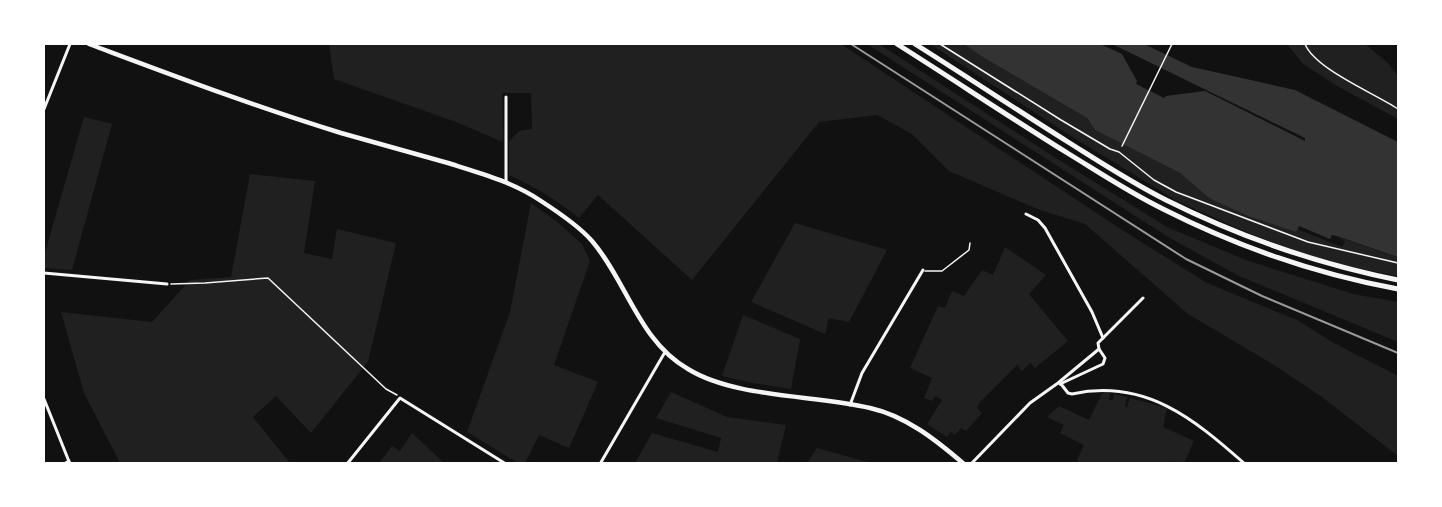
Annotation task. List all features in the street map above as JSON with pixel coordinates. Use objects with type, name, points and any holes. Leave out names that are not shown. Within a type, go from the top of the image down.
[{"type":"highway","points":[[897,44],[1074,157],[1161,208],[1248,248],[1332,275],[1398,290]]},
{"type":"highway","points":[[915,44],[1117,173],[1165,199],[1208,220],[1281,249],[1398,280]]},
{"type":"main road","points":[[89,44],[291,117],[506,183],[545,203],[592,241],[618,279],[647,330],[665,352],[688,370],[730,386],[871,408],[900,418],[932,437],[964,464]]},
{"type":"street","points":[[44,109],[70,44]]},
{"type":"street","points":[[506,97],[506,183]]},
{"type":"street","points":[[1026,214],[1038,220],[1045,228],[1092,312],[1103,338]]},
{"type":"street","points":[[850,405],[862,373],[923,270]]},
{"type":"street","points":[[44,273],[167,284]]},
{"type":"street","points":[[1059,383],[1103,364],[1105,358],[1098,344],[1143,298]]},
{"type":"street","points":[[971,464],[1029,403],[1059,383],[1099,349]]},
{"type":"street","points":[[600,464],[665,352]]},
{"type":"street","points":[[1059,383],[1068,393],[1072,394],[1102,389],[1166,405],[1198,423],[1245,464]]},
{"type":"street","points":[[347,464],[400,398],[506,464]]},
{"type":"street","points":[[44,399],[70,462],[63,464]]},
{"type":"lane","points":[[940,44],[1061,120],[1119,152],[1154,180],[1176,192],[1308,242],[1398,263]]},
{"type":"lane","points":[[1122,146],[1172,44]]},
{"type":"lane","points":[[1305,44],[1309,52],[1322,64],[1398,109]]},
{"type":"lane","points":[[923,270],[942,271],[969,250],[970,243]]},
{"type":"path","points":[[167,284],[205,284],[268,278],[386,389],[400,398]]},
{"type":"shaded area","points":[[329,44],[841,44],[1119,228],[1207,283],[1297,320],[1334,343],[1398,376],[1398,456],[1322,397],[1274,365],[1188,314],[1085,224],[1037,209],[949,171],[912,134],[877,115],[819,122],[692,280],[598,195],[579,218],[546,194],[509,175],[509,142],[519,131],[532,129],[531,93],[502,93],[503,142],[456,122],[334,79]]},
{"type":"shaded area","points":[[867,44],[879,44],[1167,227],[1246,260],[1353,294],[1398,302],[1398,342],[1239,276],[1168,237]]},
{"type":"shaded area","points":[[930,44],[964,44],[1087,118],[1095,130],[1180,173],[1209,198],[1296,232],[1297,229],[1342,247],[1345,241],[1332,235],[1398,257],[1398,276],[1336,264],[1260,238],[1177,201],[1063,131]]},
{"type":"shaded area","points":[[964,44],[1100,44],[1122,54],[1137,81],[1136,84],[1164,98],[1205,91],[1305,141],[1305,138],[1112,44],[1144,44],[1192,67],[1295,90],[1398,142],[1398,257],[1337,236],[1332,235],[1330,239],[1299,226],[1296,232],[1248,216],[1209,198],[1180,173],[1095,130],[1087,118]]},
{"type":"shaded area","points":[[1287,44],[1365,44],[1388,63],[1398,76],[1398,119],[1337,86],[1302,63]]},
{"type":"shaded area","points":[[84,117],[112,124],[72,270],[44,268],[44,256]]},
{"type":"shaded area","points":[[250,174],[315,181],[304,253],[332,259],[337,229],[396,243],[368,362],[311,433],[276,396],[253,417],[289,462],[287,463],[120,463],[84,393],[61,312],[152,322],[190,280],[231,277]]},
{"type":"shaded area","points":[[531,203],[582,244],[590,261],[554,365],[598,382],[569,448],[539,435],[525,463],[518,463],[467,432],[510,312]]},
{"type":"shaded area","points":[[795,223],[887,250],[849,322],[829,318],[825,334],[751,302]]},
{"type":"shaded area","points":[[1005,247],[1046,275],[1029,294],[1068,341],[1035,368],[1030,363],[1022,371],[1017,365],[980,402],[977,408],[982,413],[966,431],[961,428],[955,435],[951,432],[947,437],[927,424],[942,400],[935,396],[932,401],[924,398],[932,378],[910,368],[938,306],[945,308],[952,291],[964,296],[982,270],[993,275]]},
{"type":"shaded area","points":[[743,315],[800,339],[791,389],[722,376]]},
{"type":"shaded area","points":[[1103,391],[1110,393],[1109,400],[1113,400],[1114,394],[1127,397],[1125,407],[1130,398],[1167,408],[1163,427],[1194,441],[1184,463],[1175,461],[1173,464],[1079,463],[1077,460],[1084,445],[1060,433],[1064,425],[1047,417],[1059,406],[1089,420]]},
{"type":"shaded area","points":[[671,392],[727,417],[786,425],[777,463],[635,463],[652,433],[718,452],[721,438],[656,418]]},
{"type":"shaded area","points":[[412,433],[444,463],[379,463],[392,446],[400,451]]},
{"type":"shaded area","points":[[817,448],[871,463],[807,463]]},
{"type":"railway","points":[[851,44],[1186,259],[1262,296],[1398,353]]}]
